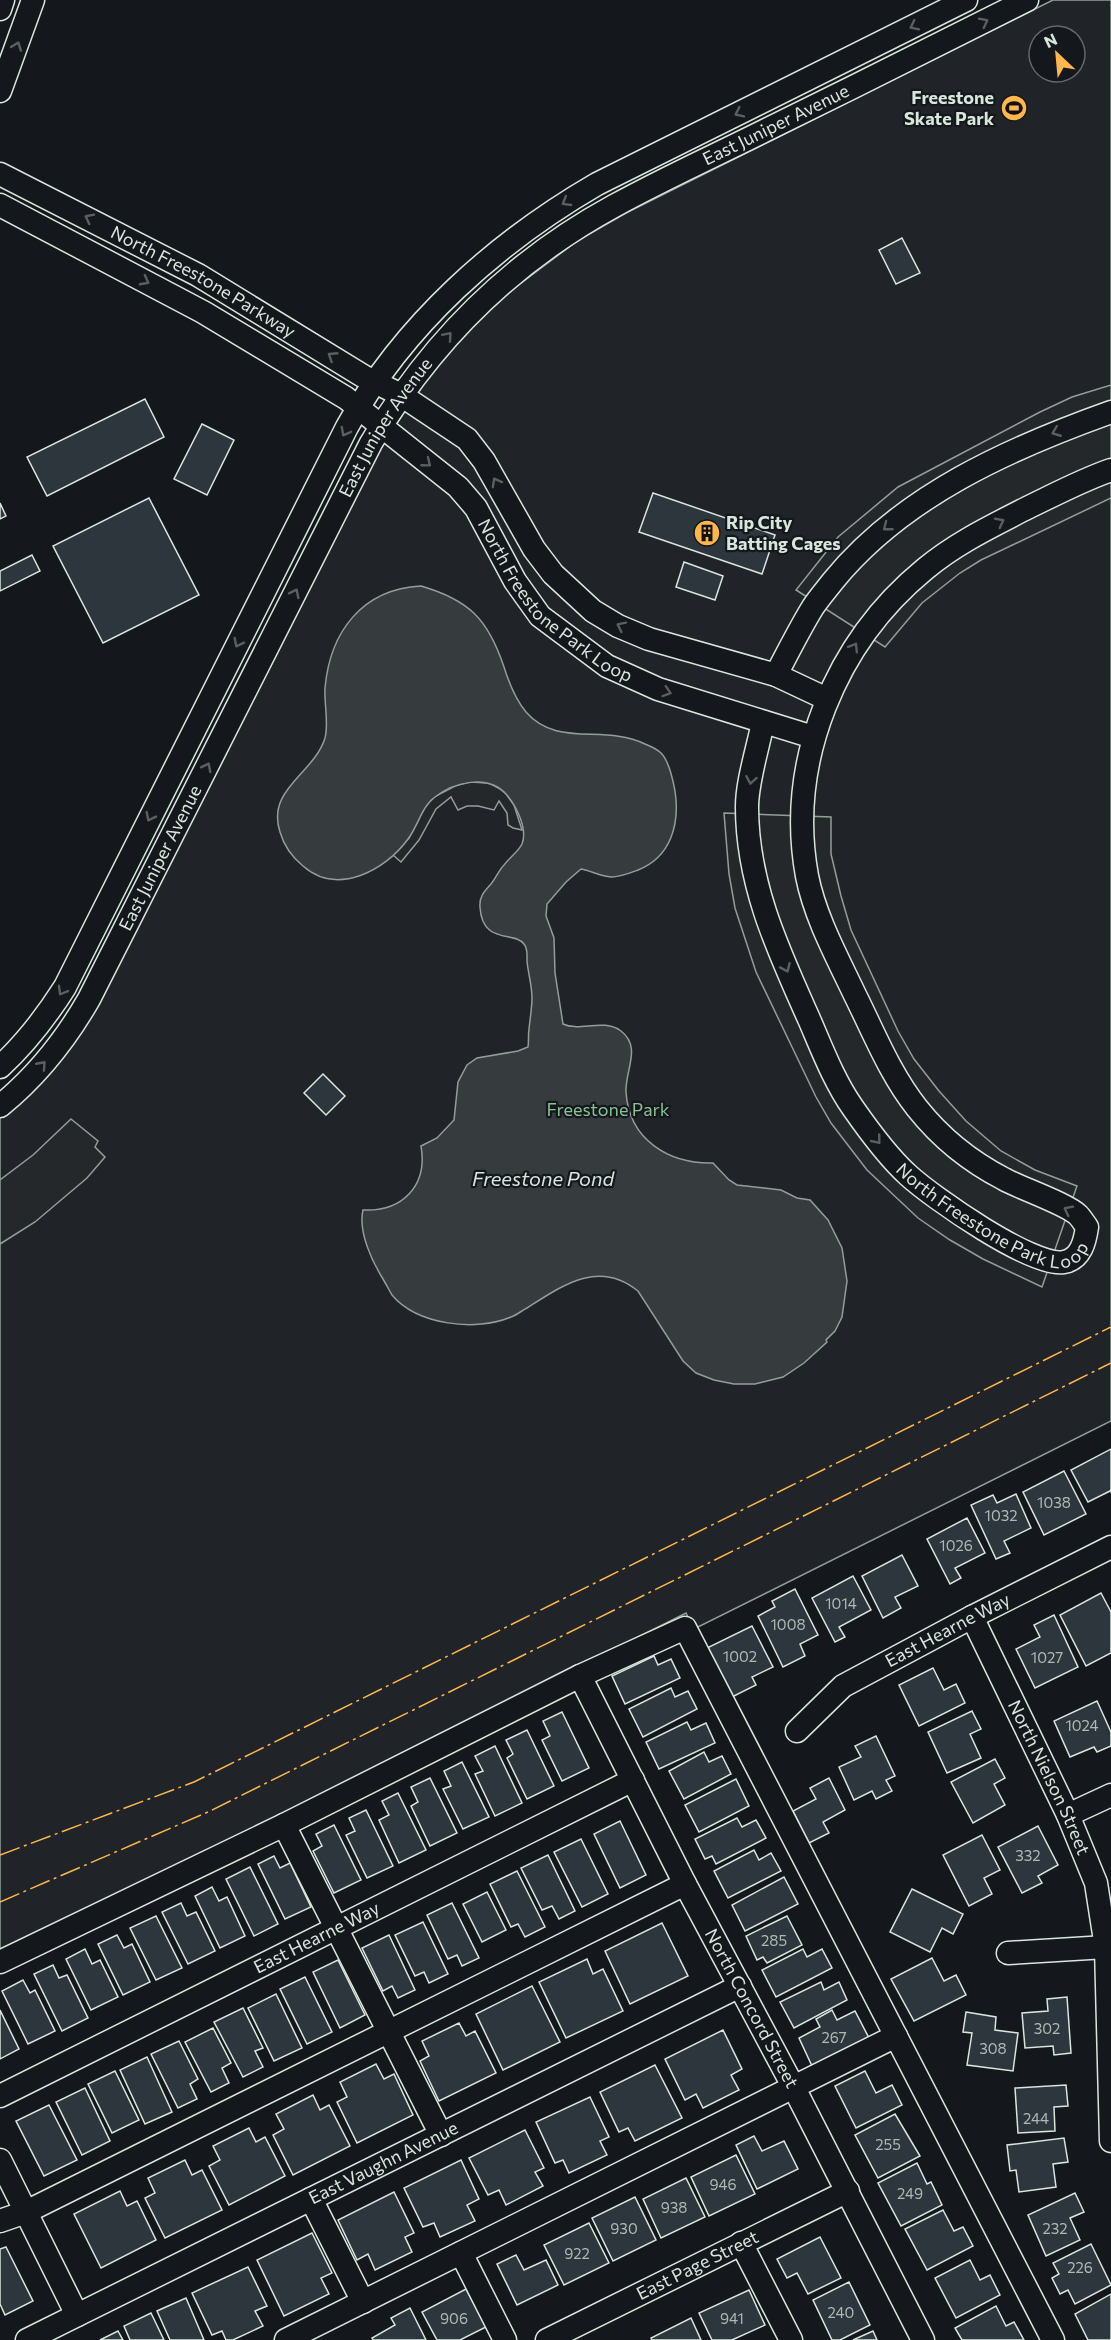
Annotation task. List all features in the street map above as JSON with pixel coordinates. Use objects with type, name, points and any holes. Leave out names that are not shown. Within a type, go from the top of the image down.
[{"type":"street","points":[[0,9],[3,0]]},
{"type":"street","points":[[0,91],[33,0]]},
{"type":"street","name":"East Juniper Avenue","points":[[0,1067],[23,1046],[44,1020],[65,987],[358,408],[374,381],[412,335],[453,291],[523,231],[560,205],[597,183],[966,0]]},
{"type":"street","name":"East Juniper Avenue","points":[[0,1106],[40,1068],[66,1037],[90,999],[342,498],[401,395],[461,321],[534,258],[614,206],[1027,0]]},
{"type":"street","name":"North Freestone Parkway","points":[[0,174],[198,274],[401,395]]},
{"type":"street","name":"North Freestone Parkway","points":[[0,206],[203,312],[346,398],[381,427]]},
{"type":"street","name":"North Freestone Park Loop","points":[[401,395],[467,439],[484,461],[534,549],[553,574],[593,611],[618,626],[649,639],[776,675],[827,699]]},
{"type":"street","points":[[776,675],[814,606],[846,565],[882,530],[964,476],[1033,441],[1111,412]]},
{"type":"street","name":"North Freestone Park Loop","points":[[381,427],[464,494],[476,508],[515,581],[540,616],[570,640],[607,666],[639,682],[813,737]]},
{"type":"street","name":"North Freestone Park Loop","points":[[763,722],[747,804],[748,841],[755,882],[782,959],[838,1082],[852,1107],[876,1140],[907,1174],[986,1233],[1042,1258],[1064,1262],[1078,1255],[1085,1240],[1087,1227],[1076,1213],[1002,1179],[943,1137],[894,1075],[833,950],[807,876],[803,831],[804,789],[813,737],[827,699],[847,660],[869,626],[897,594],[926,568],[982,531],[1069,487],[1111,470]]},
{"type":"street","name":"East Hearne Way","points":[[797,1731],[843,1686],[972,1617],[1111,1547]]},
{"type":"street","name":"North Nielson Street","points":[[972,1617],[1068,1815],[1096,1883],[1106,1947],[1111,2141]]},
{"type":"street","points":[[0,1962],[284,1825],[580,1676],[685,1628],[1053,2340]]},
{"type":"street","name":"North Concord Street","points":[[580,1676],[685,1884],[848,2191],[923,2340]]},
{"type":"street","name":"East Hearne Way","points":[[0,2096],[633,1780]]},
{"type":"street","points":[[1068,1815],[1111,1795]]},
{"type":"street","points":[[284,1825],[441,2135]]},
{"type":"street","points":[[0,2221],[26,2212],[685,1884]]},
{"type":"street","points":[[1008,1953],[1106,1947]]},
{"type":"street","name":"East Vaughn Avenue","points":[[27,2340],[740,1986]]},
{"type":"street","points":[[286,2340],[896,2036]]},
{"type":"street","points":[[0,2160],[77,2315]]},
{"type":"street","name":"East Page Street","points":[[547,2340],[848,2191]]},
{"type":"street","points":[[311,2199],[363,2302]]},
{"type":"street","points":[[741,2243],[791,2340]]},
{"type":"street","points":[[461,2253],[505,2340]]},
{"type":"green space","name":"Freestone Park","points":[[1053,0],[1111,0],[1111,1421],[694,1629],[686,1613],[208,1853],[0,1954],[0,1118],[57,1063],[370,465],[432,369],[472,323],[577,241],[626,213]]},
{"type":"shaded area","points":[[1111,385],[1111,498],[981,560],[960,573],[922,603],[885,647],[796,590],[838,537],[898,487],[1040,412],[1072,397]]},
{"type":"shaded area","points":[[469,782],[489,783],[504,791],[514,805],[522,830],[508,825],[507,813],[499,801],[494,810],[467,806],[458,810],[451,797],[436,809],[419,840],[401,862],[393,855],[409,838],[425,807],[434,797],[455,786]]},
{"type":"shaded area","points":[[724,813],[831,817],[831,854],[851,930],[898,1031],[914,1059],[966,1121],[1001,1151],[1035,1170],[1077,1186],[1042,1287],[983,1259],[918,1218],[867,1170],[831,1123],[816,1097],[756,972],[735,908],[729,874]]},
{"type":"shaded area","points":[[71,1119],[98,1141],[95,1147],[105,1157],[87,1178],[35,1222],[0,1244],[0,1180],[33,1155]]},
{"type":"water","name":"Freestone Pond","points":[[421,586],[452,598],[475,614],[491,636],[510,685],[522,707],[538,723],[566,733],[629,738],[655,749],[666,761],[675,791],[676,815],[671,838],[666,848],[649,864],[625,875],[611,877],[581,869],[547,904],[546,916],[554,938],[555,973],[563,1024],[576,1027],[599,1025],[614,1027],[627,1037],[632,1052],[626,1084],[629,1109],[643,1136],[654,1146],[681,1159],[713,1163],[737,1185],[781,1190],[797,1198],[810,1200],[828,1220],[842,1248],[847,1281],[842,1317],[835,1331],[826,1340],[827,1342],[804,1363],[783,1377],[755,1384],[734,1384],[696,1373],[683,1361],[638,1291],[624,1282],[609,1277],[595,1276],[568,1284],[517,1314],[497,1322],[465,1325],[431,1319],[403,1305],[392,1295],[371,1255],[362,1228],[363,1210],[390,1206],[409,1194],[420,1173],[421,1146],[437,1138],[454,1120],[458,1082],[467,1065],[477,1058],[518,1051],[528,1047],[532,1006],[527,950],[524,944],[520,940],[492,932],[486,927],[480,907],[483,894],[520,847],[523,838],[522,824],[517,811],[510,799],[499,788],[481,782],[471,782],[452,787],[435,797],[398,851],[374,870],[360,876],[331,879],[316,875],[295,859],[280,832],[277,817],[285,793],[319,751],[325,738],[327,726],[325,688],[328,668],[342,632],[353,617],[382,595]]},
{"type":"building","points":[[902,238],[920,273],[896,284],[879,250]]},
{"type":"building","points":[[145,399],[164,437],[47,496],[27,457]]},
{"type":"building","points":[[202,424],[234,440],[207,495],[174,479]]},
{"type":"building","name":"Rip City Batting Cages","points":[[653,493],[775,535],[762,574],[639,532]]},
{"type":"building","points":[[149,498],[199,595],[103,643],[53,546]]},
{"type":"building","points":[[0,503],[6,516],[0,519]]},
{"type":"building","points":[[32,555],[40,571],[0,591],[0,571]]},
{"type":"building","points":[[684,562],[723,576],[715,600],[676,587]]},
{"type":"building","points":[[323,1074],[345,1096],[326,1115],[304,1093]]},
{"type":"building","points":[[1111,1449],[1111,1492],[1088,1502],[1071,1470]]},
{"type":"building","points":[[1064,1471],[1086,1514],[1044,1535],[1023,1492]]},
{"type":"building","points":[[1016,1494],[1031,1528],[1004,1541],[1010,1553],[996,1559],[971,1505],[993,1495],[997,1503]]},
{"type":"building","points":[[967,1518],[985,1553],[955,1568],[961,1578],[950,1584],[927,1539]]},
{"type":"building","points":[[902,1555],[918,1586],[895,1597],[901,1608],[883,1618],[862,1576]]},
{"type":"building","points":[[853,1576],[871,1610],[839,1627],[845,1637],[835,1642],[812,1598]]},
{"type":"building","points":[[795,1589],[818,1635],[800,1644],[805,1656],[783,1667],[758,1616],[775,1607],[772,1601]]},
{"type":"building","points":[[1101,1593],[1111,1612],[1111,1653],[1086,1666],[1060,1615]]},
{"type":"building","points":[[1054,1615],[1078,1667],[1035,1688],[1016,1649],[1040,1637],[1034,1625]]},
{"type":"building","points":[[752,1626],[773,1667],[752,1677],[756,1685],[732,1697],[707,1648]]},
{"type":"building","points":[[654,1656],[658,1665],[671,1659],[680,1678],[625,1704],[612,1676]]},
{"type":"building","points":[[933,1668],[944,1690],[956,1684],[965,1703],[919,1726],[899,1685]]},
{"type":"building","points":[[671,1688],[675,1697],[688,1691],[697,1709],[643,1737],[629,1709]]},
{"type":"building","points":[[1097,1701],[1111,1732],[1111,1746],[1097,1752],[1094,1747],[1070,1757],[1054,1721]]},
{"type":"building","points":[[972,1711],[981,1729],[970,1734],[981,1758],[947,1773],[928,1732]]},
{"type":"building","points":[[562,1712],[589,1768],[562,1781],[542,1740],[550,1736],[543,1721]]},
{"type":"building","points":[[687,1722],[691,1730],[706,1723],[715,1743],[659,1769],[646,1742]]},
{"type":"building","points":[[527,1730],[554,1786],[527,1799],[507,1758],[513,1754],[506,1740]]},
{"type":"building","points":[[876,1736],[895,1776],[886,1780],[892,1791],[876,1799],[872,1791],[854,1800],[839,1767],[861,1757],[855,1746]]},
{"type":"building","points":[[495,1746],[522,1803],[495,1816],[475,1774],[483,1771],[475,1756]]},
{"type":"building","points":[[704,1752],[709,1762],[722,1756],[731,1774],[684,1799],[669,1771]]},
{"type":"building","points":[[995,1759],[1005,1778],[994,1784],[1005,1805],[973,1823],[951,1782]]},
{"type":"building","points":[[462,1762],[489,1817],[463,1829],[443,1789],[451,1786],[444,1771]]},
{"type":"building","points":[[430,1778],[457,1833],[430,1846],[411,1806],[418,1802],[411,1787]]},
{"type":"building","points":[[829,1778],[845,1810],[823,1822],[829,1833],[809,1843],[793,1811],[816,1799],[810,1788]]},
{"type":"building","points":[[736,1779],[749,1806],[699,1832],[685,1805]]},
{"type":"building","points":[[398,1793],[426,1850],[399,1863],[379,1820],[389,1815],[382,1801]]},
{"type":"building","points":[[366,1810],[393,1866],[367,1878],[346,1835],[355,1831],[349,1818]]},
{"type":"building","points":[[737,1818],[742,1827],[756,1820],[766,1838],[716,1864],[712,1856],[705,1859],[695,1839]]},
{"type":"building","points":[[620,1821],[646,1875],[620,1888],[594,1834]]},
{"type":"building","points":[[334,1825],[361,1880],[334,1893],[313,1851],[322,1846],[316,1834]]},
{"type":"building","points":[[1038,1826],[1058,1865],[1038,1876],[1042,1883],[1022,1893],[998,1847]]},
{"type":"building","points":[[982,1835],[1000,1870],[984,1878],[992,1894],[969,1906],[943,1855]]},
{"type":"building","points":[[581,1839],[608,1894],[582,1907],[554,1852]]},
{"type":"building","points":[[754,1850],[759,1860],[771,1853],[781,1871],[728,1898],[714,1871]]},
{"type":"building","points":[[548,1855],[575,1911],[559,1919],[552,1906],[542,1910],[521,1868]]},
{"type":"building","points":[[274,1856],[280,1868],[290,1863],[311,1907],[285,1919],[258,1864]]},
{"type":"building","points":[[250,1867],[278,1924],[254,1936],[226,1879]]},
{"type":"building","points":[[517,1871],[545,1927],[525,1937],[518,1924],[511,1927],[490,1884]]},
{"type":"building","points":[[784,1877],[798,1904],[745,1931],[732,1905]]},
{"type":"building","points":[[212,1887],[219,1901],[227,1897],[245,1936],[220,1948],[195,1896]]},
{"type":"building","points":[[912,1889],[963,1914],[953,1934],[942,1928],[930,1952],[890,1932]]},
{"type":"building","points":[[487,1892],[506,1930],[482,1942],[463,1904]]},
{"type":"building","points":[[181,1903],[187,1916],[196,1912],[215,1951],[188,1964],[162,1912]]},
{"type":"building","points":[[452,1903],[479,1958],[462,1966],[457,1955],[448,1959],[427,1915]]},
{"type":"building","points":[[156,1916],[182,1968],[156,1980],[130,1928]]},
{"type":"building","points":[[787,1916],[802,1945],[767,1963],[763,1957],[757,1960],[746,1936]]},
{"type":"building","points":[[423,1922],[448,1974],[429,1983],[424,1972],[415,1976],[395,1935]]},
{"type":"building","points":[[662,1923],[688,1976],[630,2004],[605,1951]]},
{"type":"building","points":[[117,1935],[124,1948],[132,1944],[150,1982],[123,1995],[98,1944]]},
{"type":"building","points":[[389,1935],[415,1990],[398,1998],[392,1986],[383,1991],[362,1948]]},
{"type":"building","points":[[85,1949],[92,1964],[100,1960],[118,1997],[91,2010],[66,1959]]},
{"type":"building","points":[[803,1949],[807,1957],[822,1949],[832,1968],[776,1997],[762,1970]]},
{"type":"building","points":[[932,1958],[944,1981],[956,1975],[966,1995],[914,2021],[891,1979]]},
{"type":"building","points":[[587,1959],[593,1974],[603,1969],[623,2011],[566,2038],[539,1982]]},
{"type":"building","points":[[338,1960],[365,2015],[340,2028],[313,1972]]},
{"type":"building","points":[[53,1965],[59,1978],[67,1975],[88,2018],[62,2031],[34,1974]]},
{"type":"building","points":[[305,1977],[332,2032],[307,2044],[280,1989]]},
{"type":"building","points":[[23,1980],[30,1993],[35,1990],[55,2031],[28,2044],[2,1991]]},
{"type":"building","points":[[821,1982],[824,1990],[839,1982],[847,2000],[794,2028],[780,2002]]},
{"type":"building","points":[[532,1986],[560,2042],[503,2070],[476,2014]]},
{"type":"building","points":[[276,1994],[302,2048],[274,2061],[248,2008]]},
{"type":"building","points":[[1067,1997],[1071,2053],[1054,2055],[1053,2046],[1025,2048],[1022,2013],[1048,2011],[1047,1999]]},
{"type":"building","points":[[243,2008],[263,2048],[255,2051],[263,2067],[243,2077],[214,2022]]},
{"type":"building","points":[[0,2010],[19,2049],[0,2059]]},
{"type":"building","points":[[832,2010],[837,2020],[855,2011],[869,2038],[812,2066],[799,2038],[820,2027],[816,2019]]},
{"type":"building","points":[[966,2012],[996,2017],[995,2030],[1018,2033],[1013,2071],[967,2065],[972,2033],[963,2032]]},
{"type":"building","points":[[459,2023],[466,2036],[475,2031],[496,2073],[439,2101],[420,2061],[429,2056],[422,2041]]},
{"type":"building","points":[[213,2028],[231,2063],[222,2068],[229,2083],[211,2092],[185,2042]]},
{"type":"building","points":[[723,2030],[742,2069],[731,2075],[739,2090],[703,2108],[696,2094],[685,2100],[665,2059]]},
{"type":"building","points":[[179,2041],[198,2079],[190,2084],[197,2099],[178,2108],[151,2054]]},
{"type":"building","points":[[147,2057],[172,2112],[145,2124],[120,2070]]},
{"type":"building","points":[[376,2064],[384,2079],[394,2074],[413,2115],[357,2143],[337,2102],[347,2097],[340,2082]]},
{"type":"building","points":[[655,2065],[682,2118],[635,2141],[628,2128],[619,2132],[600,2092]]},
{"type":"building","points":[[115,2071],[139,2120],[112,2133],[88,2084]]},
{"type":"building","points":[[865,2071],[876,2093],[892,2085],[902,2105],[856,2128],[835,2086]]},
{"type":"building","points":[[1066,2085],[1068,2106],[1054,2107],[1055,2131],[1018,2133],[1015,2088]]},
{"type":"building","points":[[85,2088],[110,2141],[82,2155],[56,2102]]},
{"type":"building","points":[[313,2095],[320,2110],[329,2105],[350,2146],[293,2175],[273,2135],[284,2129],[276,2114]]},
{"type":"building","points":[[590,2097],[609,2137],[600,2141],[607,2155],[569,2173],[563,2160],[555,2163],[536,2122]]},
{"type":"building","points":[[49,2105],[77,2160],[44,2176],[16,2121]]},
{"type":"building","points":[[895,2114],[920,2156],[878,2178],[855,2135]]},
{"type":"building","points":[[249,2128],[256,2142],[265,2137],[285,2176],[229,2205],[209,2166],[220,2160],[213,2146]]},
{"type":"building","points":[[525,2130],[544,2168],[535,2172],[543,2186],[506,2205],[499,2190],[488,2195],[469,2158]]},
{"type":"building","points":[[754,2136],[762,2151],[784,2141],[798,2169],[757,2189],[736,2145]]},
{"type":"building","points":[[1064,2138],[1068,2162],[1053,2164],[1056,2187],[1019,2192],[1016,2170],[1010,2171],[1007,2145]]},
{"type":"building","points":[[736,2155],[755,2194],[709,2216],[691,2177]]},
{"type":"building","points":[[185,2160],[192,2175],[202,2170],[222,2210],[165,2238],[145,2198],[155,2193],[148,2178]]},
{"type":"building","points":[[461,2160],[479,2199],[467,2205],[475,2221],[440,2237],[434,2223],[423,2227],[404,2188]]},
{"type":"building","points":[[917,2163],[927,2184],[931,2182],[942,2205],[901,2226],[878,2183]]},
{"type":"building","points":[[686,2178],[705,2217],[661,2238],[643,2199]]},
{"type":"building","points":[[120,2191],[127,2206],[137,2201],[156,2240],[101,2268],[74,2214]]},
{"type":"building","points":[[394,2192],[414,2233],[405,2237],[412,2252],[375,2270],[368,2254],[357,2260],[338,2220]]},
{"type":"building","points":[[1075,2193],[1084,2212],[1070,2218],[1080,2240],[1046,2256],[1028,2215]]},
{"type":"building","points":[[635,2197],[656,2240],[613,2261],[592,2218]]},
{"type":"building","points":[[943,2210],[954,2231],[963,2227],[973,2246],[927,2270],[905,2229]]},
{"type":"building","points":[[589,2223],[609,2263],[564,2285],[544,2245]]},
{"type":"building","points":[[312,2233],[332,2273],[321,2278],[329,2294],[284,2316],[257,2260]]},
{"type":"building","points":[[820,2237],[841,2278],[808,2294],[797,2273],[787,2278],[777,2259]]},
{"type":"building","points":[[1091,2244],[1111,2285],[1075,2304],[1068,2290],[1060,2294],[1052,2278],[1059,2274],[1053,2263]]},
{"type":"building","points":[[6,2247],[33,2301],[5,2315],[0,2304],[0,2249]]},
{"type":"building","points":[[516,2255],[524,2270],[546,2260],[558,2285],[517,2305],[497,2264]]},
{"type":"building","points":[[970,2260],[980,2280],[990,2275],[1000,2295],[956,2318],[935,2278]]},
{"type":"building","points":[[248,2267],[267,2306],[255,2311],[263,2326],[233,2340],[226,2340],[222,2331],[212,2335],[192,2293]]},
{"type":"building","points":[[849,2282],[870,2325],[840,2340],[832,2340],[813,2300]]},
{"type":"building","points":[[466,2289],[486,2327],[460,2340],[437,2340],[422,2312]]},
{"type":"building","points":[[749,2290],[765,2325],[732,2340],[712,2340],[699,2313]]},
{"type":"building","points":[[1111,2294],[1111,2340],[1088,2340],[1075,2314]]},
{"type":"building","points":[[186,2298],[204,2340],[170,2340],[157,2311]]},
{"type":"building","points":[[996,2306],[1006,2326],[1014,2322],[1024,2340],[962,2340],[955,2328]]},
{"type":"building","points":[[410,2308],[426,2340],[373,2340],[372,2338],[395,2325],[391,2318]]},
{"type":"building","points":[[151,2313],[164,2340],[130,2340],[124,2326]]},
{"type":"building","points":[[691,2318],[701,2340],[652,2340],[651,2338]]},
{"type":"building","points":[[118,2331],[123,2340],[100,2340]]},
{"type":"building","points":[[873,2331],[877,2340],[853,2340]]},
{"type":"power","points":[[0,1855],[194,1782],[1111,1327]]},
{"type":"power","points":[[0,1902],[208,1812],[1111,1363]]},
{"type":"place","name":"Freestone Skate Park","points":[[1014,108]]},
{"type":"place","name":"Rip City Batting Cages","points":[[707,533]]}]
